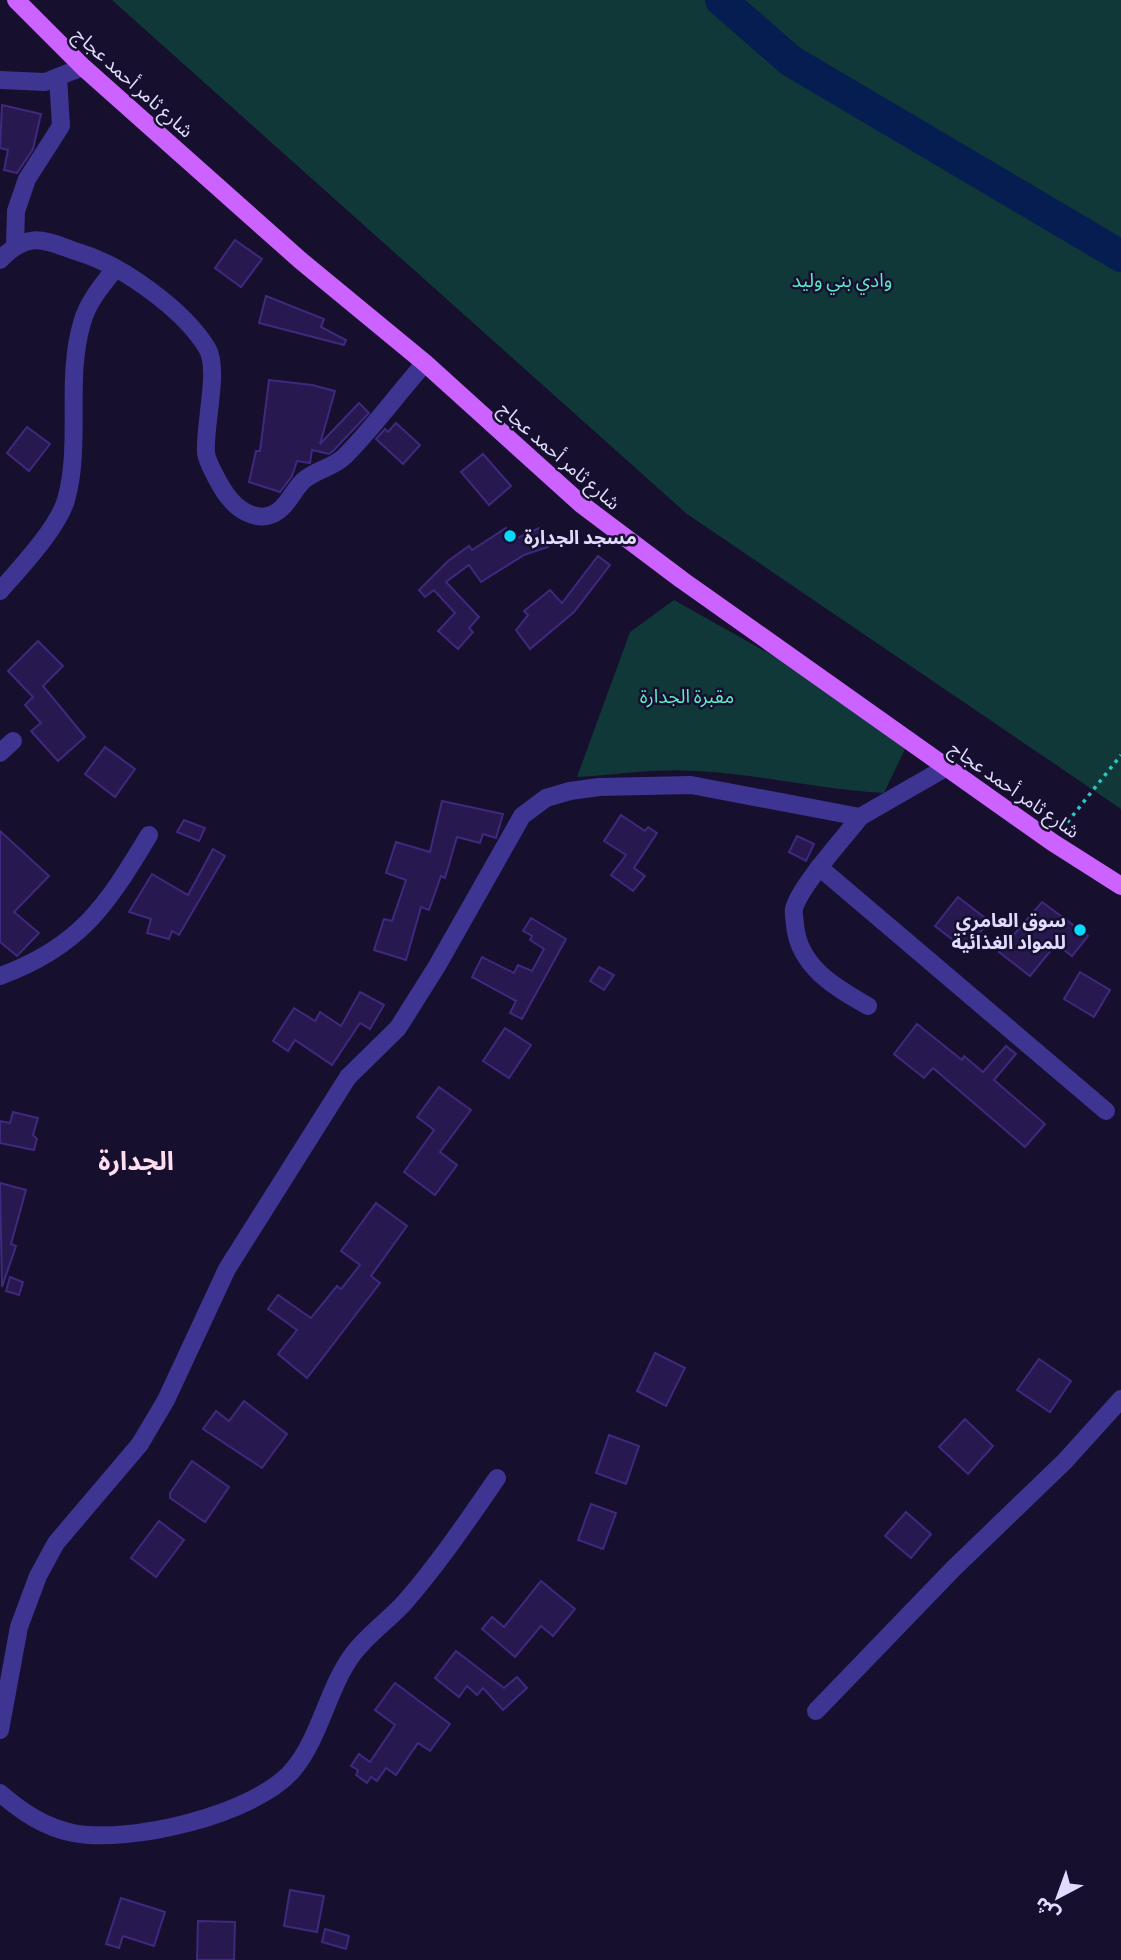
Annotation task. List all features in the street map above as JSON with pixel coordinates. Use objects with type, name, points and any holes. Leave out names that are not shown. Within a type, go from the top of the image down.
[{"type":"main road","name":"شارع ثامر أحمد عجاج","points":[[16,0],[83,67],[300,260],[425,363],[581,504],[682,580],[1052,842],[1121,886]]},
{"type":"street","points":[[0,80],[45,82],[83,67]]},
{"type":"street","points":[[15,244],[16,211],[27,179],[61,126],[58,76]]},
{"type":"street","points":[[0,260],[15,244],[38,239],[88,255],[115,268],[175,312],[208,348],[214,371],[208,401],[206,456],[224,493],[248,514],[264,517],[278,512],[304,480],[345,456],[425,363]]},
{"type":"street","points":[[0,591],[36,550],[66,502],[75,435],[75,372],[82,323],[96,293],[115,268]]},
{"type":"street","points":[[868,1006],[835,988],[810,965],[796,936],[793,909],[819,867],[860,817],[947,767]]},
{"type":"street","points":[[0,1730],[19,1627],[38,1576],[57,1543],[140,1444],[166,1400],[227,1269],[348,1077],[398,1028],[438,966],[522,816],[546,798],[569,792],[599,787],[691,785],[860,817]]},
{"type":"street","points":[[0,976],[50,954],[78,934],[123,879],[149,835]]},
{"type":"street","points":[[819,867],[1106,1111]]},
{"type":"street","points":[[816,1711],[953,1569],[1065,1461],[1121,1399]]},
{"type":"street","points":[[0,1793],[44,1824],[71,1832],[103,1835],[200,1820],[244,1804],[269,1791],[285,1778],[304,1753],[353,1654],[393,1616],[429,1573],[497,1478]]},
{"type":"path","points":[[1052,842],[1121,755]]},
{"type":"green space","name":"وادي بني وليد","points":[[112,0],[1121,0],[1121,809],[687,514]]},
{"type":"green space","name":"مقبرة الجدارة","points":[[674,600],[800,671],[905,749],[884,793],[681,770],[577,777],[630,632]]},
{"type":"building","points":[[2,105],[41,114],[33,149],[17,173],[4,170],[8,150],[0,148]]},
{"type":"building","points":[[235,240],[262,259],[241,287],[215,268]]},
{"type":"building","points":[[266,296],[324,319],[321,327],[346,340],[344,345],[259,323]]},
{"type":"building","points":[[269,380],[312,385],[335,391],[320,444],[359,403],[369,413],[329,454],[312,450],[310,463],[297,461],[292,476],[280,492],[249,482],[256,451],[260,451]]},
{"type":"building","points":[[396,423],[420,445],[403,464],[376,439],[385,429],[388,432]]},
{"type":"building","points":[[27,427],[50,444],[29,471],[7,453]]},
{"type":"building","points":[[483,454],[511,486],[489,505],[461,472]]},
{"type":"building","points":[[506,528],[513,540],[539,528],[548,547],[524,555],[481,582],[469,565],[446,582],[479,617],[469,628],[473,632],[458,649],[438,631],[455,613],[434,590],[425,597],[419,590],[448,561],[469,546],[472,550]]},
{"type":"building","points":[[598,556],[610,565],[574,612],[530,649],[516,630],[528,615],[524,611],[550,590],[562,603]]},
{"type":"building","points":[[38,641],[63,666],[43,686],[85,737],[58,761],[31,731],[41,723],[25,705],[33,697],[8,671]]},
{"type":"building","points":[[105,747],[135,769],[115,797],[85,774]]},
{"type":"building","points":[[442,801],[503,814],[496,838],[483,834],[480,843],[457,837],[445,878],[441,876],[429,910],[421,907],[406,960],[374,950],[384,919],[392,921],[406,880],[386,873],[396,842],[430,852]]},
{"type":"building","points":[[621,815],[645,831],[648,827],[657,833],[634,868],[645,876],[633,891],[611,875],[626,855],[604,841]]},
{"type":"building","points":[[184,820],[205,828],[199,841],[177,832]]},
{"type":"building","points":[[0,831],[49,876],[14,912],[39,933],[17,956],[0,942]]},
{"type":"building","points":[[797,836],[814,844],[806,861],[789,852]]},
{"type":"building","points":[[213,849],[225,856],[179,935],[172,931],[169,939],[147,933],[151,919],[129,912],[152,874],[188,895]]},
{"type":"building","points":[[958,897],[989,921],[966,950],[935,926]]},
{"type":"building","points":[[1042,902],[1088,936],[1072,956],[1056,944],[1030,976],[999,952]]},
{"type":"building","points":[[531,918],[566,939],[522,1019],[510,1013],[516,1001],[472,977],[482,957],[514,973],[518,965],[532,971],[544,949],[530,940],[532,936],[523,931]]},
{"type":"building","points":[[599,967],[614,975],[604,990],[590,981]]},
{"type":"building","points":[[1080,972],[1110,990],[1094,1017],[1064,999]]},
{"type":"building","points":[[360,992],[384,1005],[370,1029],[360,1023],[332,1065],[295,1040],[288,1051],[273,1041],[294,1008],[315,1021],[320,1012],[341,1026]]},
{"type":"building","points":[[917,1024],[962,1060],[964,1056],[983,1072],[1006,1046],[1016,1054],[994,1080],[1045,1124],[1025,1147],[933,1068],[924,1078],[894,1054]]},
{"type":"building","points":[[505,1028],[531,1045],[509,1078],[483,1061]]},
{"type":"building","points":[[439,1087],[471,1110],[440,1152],[457,1165],[435,1195],[404,1172],[434,1130],[417,1117]]},
{"type":"building","points":[[13,1112],[38,1118],[33,1135],[37,1139],[34,1150],[0,1143],[0,1121],[10,1123]]},
{"type":"building","points":[[0,1183],[26,1190],[11,1244],[16,1246],[2,1287]]},
{"type":"building","points":[[376,1203],[407,1226],[371,1276],[380,1283],[307,1378],[278,1354],[297,1330],[268,1309],[278,1295],[311,1318],[337,1286],[341,1289],[360,1265],[341,1251]]},
{"type":"building","points":[[10,1277],[23,1282],[19,1295],[6,1291]]},
{"type":"building","points":[[655,1353],[685,1368],[666,1406],[637,1391]]},
{"type":"building","points":[[1039,1359],[1071,1381],[1050,1412],[1017,1390]]},
{"type":"building","points":[[244,1401],[287,1434],[262,1468],[203,1429],[216,1411],[229,1421]]},
{"type":"building","points":[[965,1419],[993,1446],[968,1474],[939,1447]]},
{"type":"building","points":[[609,1435],[639,1446],[626,1484],[596,1473]]},
{"type":"building","points":[[192,1461],[229,1487],[205,1522],[170,1498],[170,1493]]},
{"type":"building","points":[[591,1504],[616,1513],[603,1549],[578,1540]]},
{"type":"building","points":[[906,1512],[931,1534],[911,1558],[885,1536]]},
{"type":"building","points":[[159,1521],[184,1540],[156,1577],[131,1558]]},
{"type":"building","points":[[541,1581],[575,1609],[553,1636],[541,1626],[515,1657],[482,1629],[492,1617],[504,1627]]},
{"type":"building","points":[[456,1651],[504,1688],[517,1677],[527,1688],[503,1710],[483,1688],[477,1695],[467,1686],[459,1697],[435,1678]]},
{"type":"building","points":[[395,1683],[450,1724],[430,1751],[418,1743],[396,1775],[386,1768],[377,1781],[371,1777],[367,1783],[356,1775],[358,1770],[351,1766],[359,1754],[370,1762],[395,1725],[375,1710]]},
{"type":"building","points":[[290,1890],[324,1896],[317,1932],[284,1926]]},
{"type":"building","points":[[121,1898],[165,1912],[154,1946],[123,1936],[119,1948],[106,1944]]},
{"type":"building","points":[[198,1921],[235,1922],[234,1960],[197,1960]]},
{"type":"building","points":[[325,1929],[349,1936],[346,1949],[322,1942]]},
{"type":"waterway","name":"وادي بني وليد","points":[[721,0],[791,61],[1121,256]]},
{"type":"place","name":"مسجد الجدارة","points":[[510,536]]},
{"type":"place","name":"سوق العامري للمواد الغذائية","points":[[1080,930]]},
{"type":"district","name":"الجدارة","points":[[136,1159]]}]
